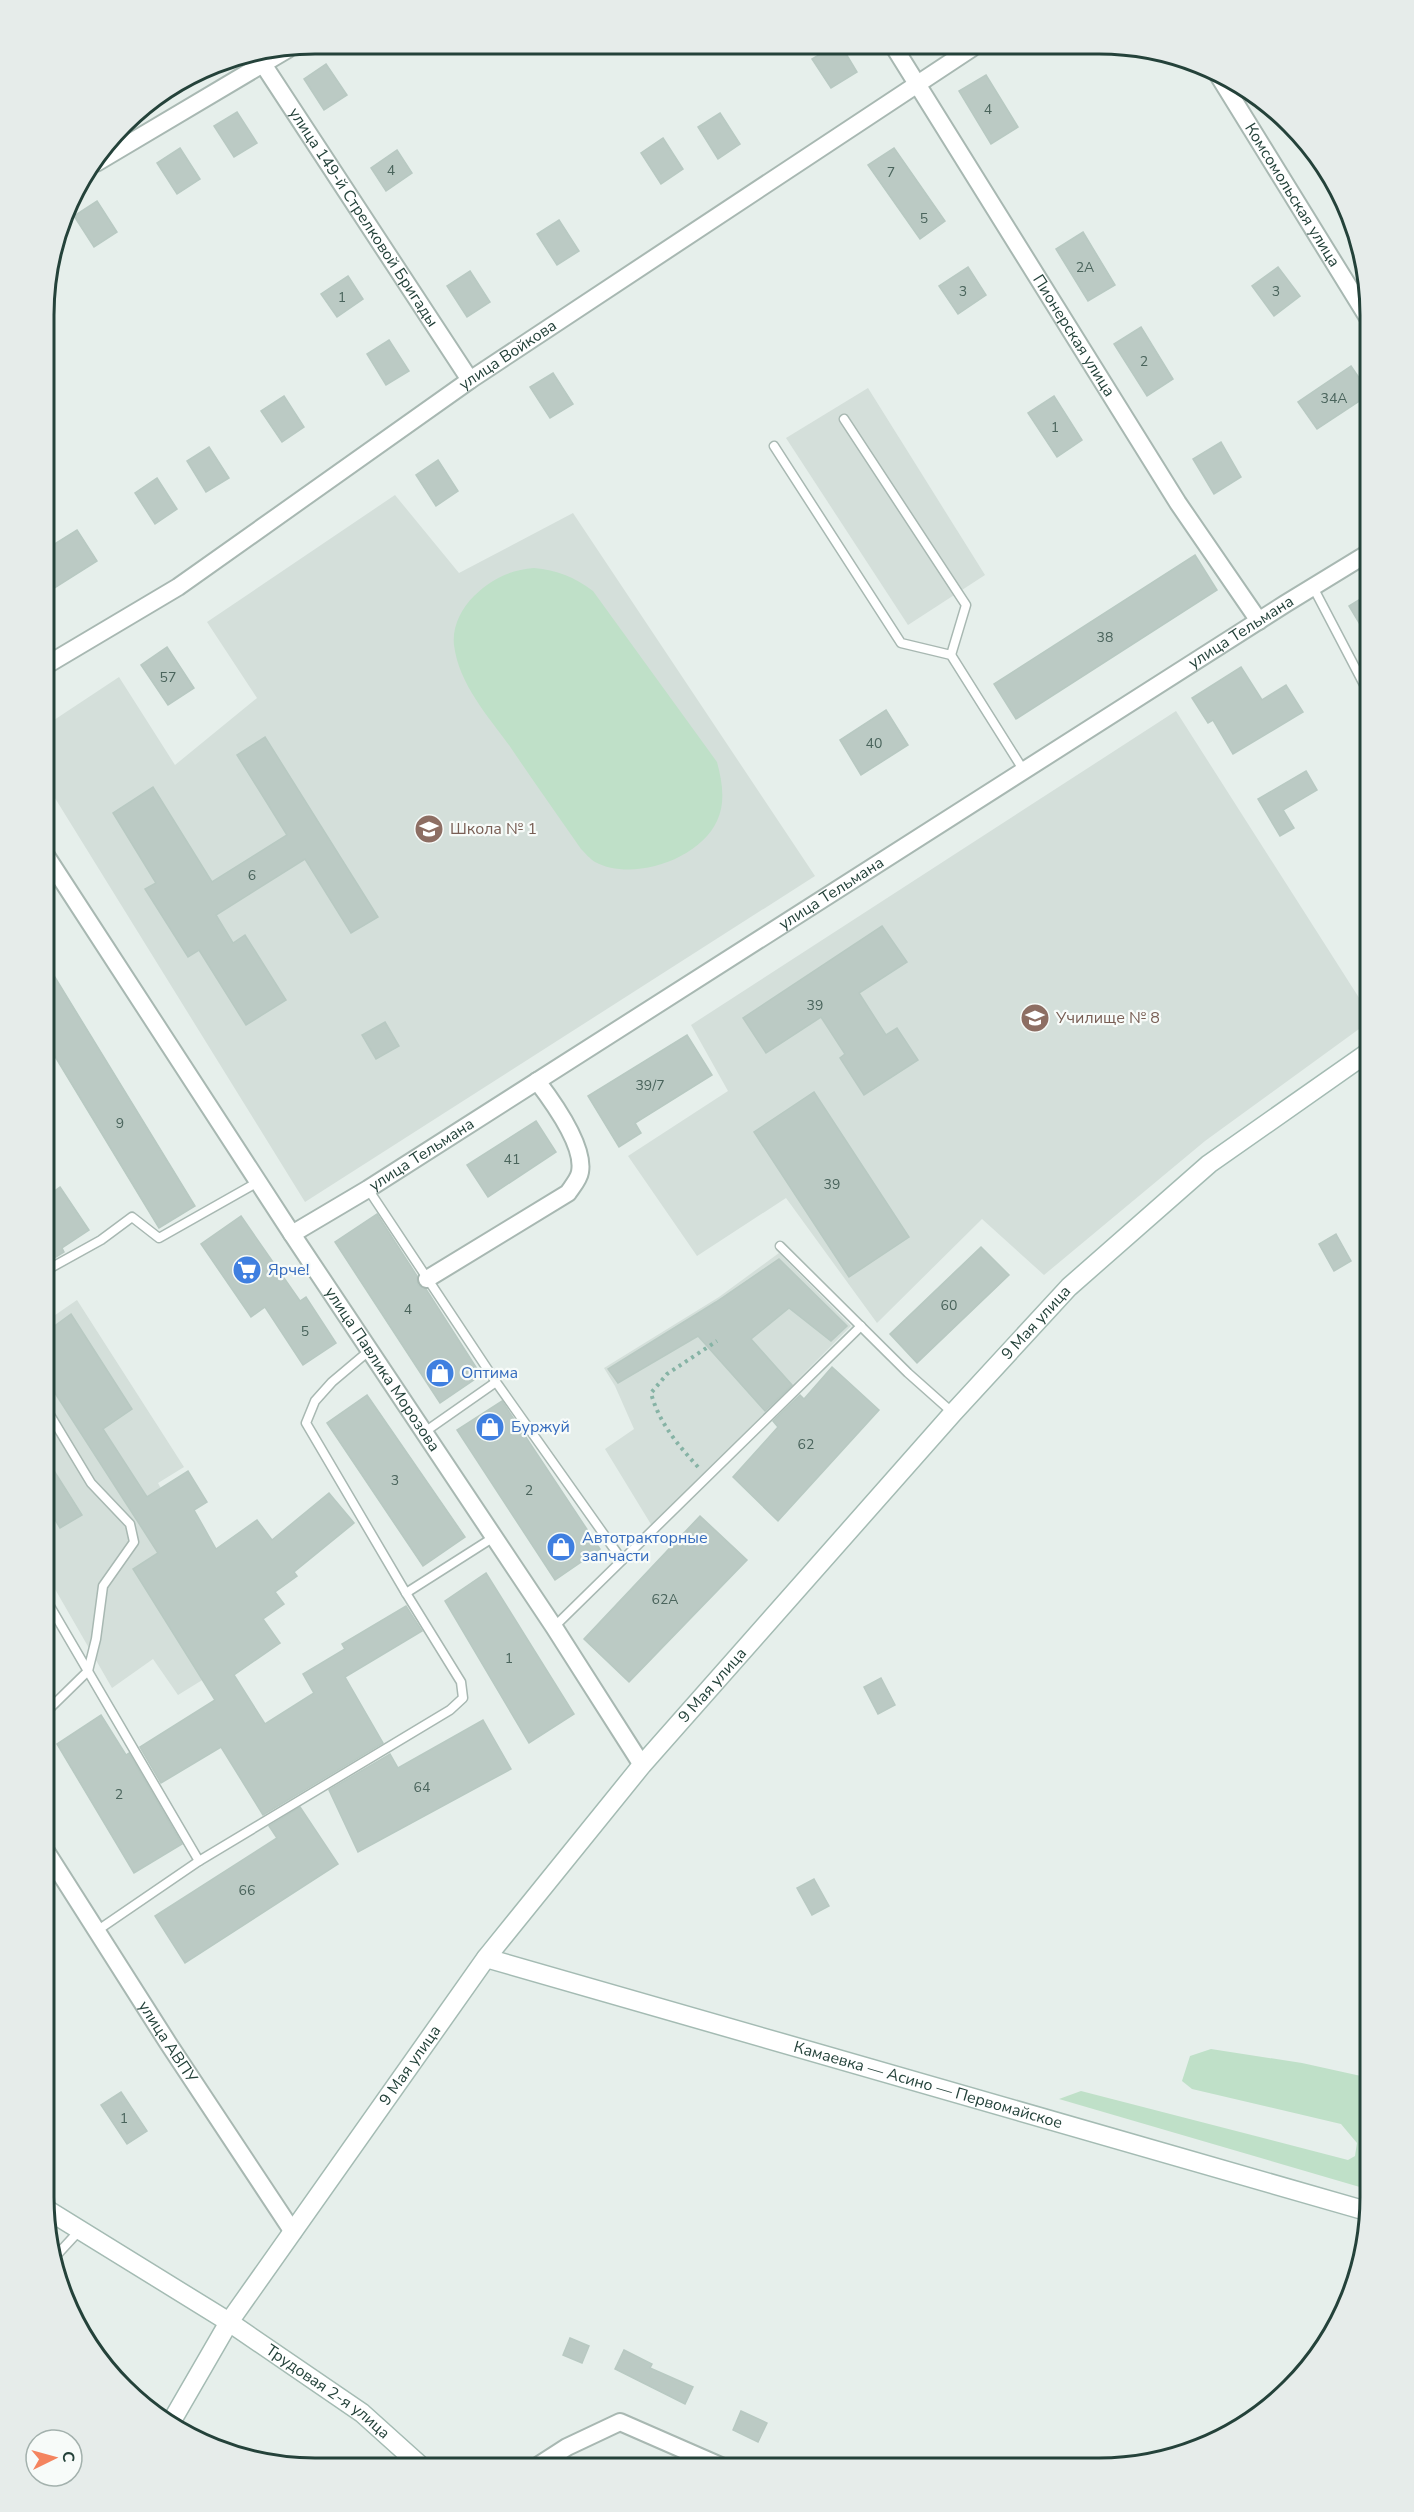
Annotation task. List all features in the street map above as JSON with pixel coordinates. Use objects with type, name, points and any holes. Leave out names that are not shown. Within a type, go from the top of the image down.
[{"type":"main road","name":"9 Мая улица","points":[[174,2417],[229,2322],[486,1958],[642,1765],[953,1413],[1069,1287],[1209,1164],[1360,1058]]},
{"type":"main road","name":"Камаевка — Асино — Первомайское","points":[[486,1958],[1359,2209]]},
{"type":"main road","name":"Трудовая 2-я улица","points":[[55,2215],[229,2322],[362,2413],[412,2458]]},
{"type":"street","name":"Пионерская улица","points":[[898,54],[1178,503],[1259,621]]},
{"type":"street","name":"улица Войкова","points":[[54,661],[178,586],[470,380],[962,54]]},
{"type":"street","points":[[109,155],[258,60]]},
{"type":"street","name":"улица 149-й Стрелковой Бригады","points":[[259,60],[470,380]]},
{"type":"street","name":"Комсомольская улица","points":[[1226,87],[1359,302]]},
{"type":"street","name":"улица Тельмана","points":[[292,1234],[368,1189],[1360,558]]},
{"type":"street","name":"улица Павлика Морозова","points":[[54,868],[292,1234],[555,1626],[642,1765]]},
{"type":"street","points":[[427,1279],[568,1193],[580,1173],[577,1146],[561,1113],[537,1081]]},
{"type":"street","name":"улица АВПУ","points":[[54,1863],[168,2043],[293,2232]]},
{"type":"street","points":[[550,2458],[567,2447],[620,2422],[702,2458]]},
{"type":"lane","points":[[844,419],[966,605],[951,655]]},
{"type":"lane","points":[[774,446],[900,643],[951,655],[1024,771]]},
{"type":"lane","points":[[1313,587],[1360,677]]},
{"type":"lane","points":[[54,1266],[101,1240],[132,1217],[159,1238],[259,1182]]},
{"type":"lane","points":[[368,1189],[496,1383],[622,1560]]},
{"type":"lane","points":[[780,1246],[953,1413]]},
{"type":"lane","points":[[555,1626],[861,1326]]},
{"type":"lane","points":[[98,1930],[198,1861],[450,1710],[463,1698],[461,1682],[306,1423],[315,1401],[332,1382],[370,1350]]},
{"type":"lane","points":[[426,1431],[496,1383]]},
{"type":"lane","points":[[54,1421],[92,1483],[130,1524],[134,1542],[103,1586],[96,1639],[88,1671],[54,1704]]},
{"type":"lane","points":[[406,1593],[494,1537]]},
{"type":"lane","points":[[54,1613],[198,1861]]},
{"type":"lane","points":[[60,2252],[79,2231]]},
{"type":"path","points":[[707,1477],[675,1442],[656,1409],[651,1393],[667,1374],[717,1341]]},
{"type":"shaded area","points":[[868,388],[985,575],[908,625],[786,438]]},
{"type":"shaded area","name":"Школа № 1","points":[[395,495],[459,573],[573,513],[815,876],[305,1202],[54,797],[54,720],[119,677],[175,765],[257,698],[207,622]]},
{"type":"shaded area","name":"Училище № 8","points":[[1176,711],[1360,999],[1360,1028],[1205,1141],[1044,1275],[982,1219],[877,1323],[786,1198],[697,1256],[628,1156],[728,1091],[691,1025]]},
{"type":"shaded area","points":[[779,1253],[851,1326],[652,1526],[605,1449],[634,1429],[615,1386],[604,1368],[719,1297]]},
{"type":"shaded area","points":[[77,1300],[184,1467],[158,1483],[178,1520],[225,1666],[178,1695],[153,1659],[112,1688],[54,1587],[54,1316]]},
{"type":"green space","points":[[534,568],[565,575],[593,591],[717,762],[722,784],[720,814],[708,835],[696,847],[680,856],[663,864],[627,870],[610,868],[591,859],[581,849],[468,687],[457,660],[454,645],[454,632],[461,612],[474,596],[494,580],[509,573]]},
{"type":"green space","points":[[1211,2049],[1302,2063],[1360,2076],[1360,2187],[1059,2099],[1081,2091],[1348,2160],[1355,2156],[1357,2143],[1341,2124],[1192,2089],[1182,2081],[1190,2056]]},
{"type":"building","points":[[820,54],[846,54],[857,72],[831,88],[812,59]]},
{"type":"building","points":[[326,64],[347,95],[324,110],[304,79]]},
{"type":"building","points":[[986,75],[1018,127],[991,144],[959,91]]},
{"type":"building","points":[[237,112],[257,143],[234,157],[214,126]]},
{"type":"building","points":[[720,113],[740,144],[718,159],[698,127]]},
{"type":"building","points":[[663,138],[683,169],[661,184],[641,153]]},
{"type":"building","points":[[180,148],[200,179],[177,194],[157,163]]},
{"type":"building","points":[[894,148],[945,221],[920,239],[868,165]]},
{"type":"building","points":[[397,150],[412,173],[386,191],[371,168]]},
{"type":"building","points":[[97,201],[117,232],[94,247],[74,216]]},
{"type":"building","points":[[559,220],[579,251],[557,265],[537,234]]},
{"type":"building","points":[[1083,232],[1115,285],[1088,301],[1056,249]]},
{"type":"building","points":[[968,267],[986,295],[958,314],[939,286]]},
{"type":"building","points":[[1278,267],[1300,296],[1274,316],[1252,286]]},
{"type":"building","points":[[470,271],[490,302],[467,317],[447,286]]},
{"type":"building","points":[[348,276],[363,299],[337,317],[321,294]]},
{"type":"building","points":[[1141,327],[1173,379],[1147,396],[1114,344]]},
{"type":"building","points":[[389,340],[409,371],[386,385],[367,354]]},
{"type":"building","points":[[1351,366],[1360,379],[1360,401],[1317,429],[1298,402]]},
{"type":"building","points":[[553,373],[573,404],[550,418],[530,387]]},
{"type":"building","points":[[284,396],[304,427],[282,442],[261,411]]},
{"type":"building","points":[[1054,396],[1082,440],[1057,457],[1028,413]]},
{"type":"building","points":[[1221,442],[1241,477],[1214,494],[1193,459]]},
{"type":"building","points":[[209,447],[229,478],[206,492],[187,461]]},
{"type":"building","points":[[438,460],[458,491],[436,506],[416,475]]},
{"type":"building","points":[[157,478],[177,509],[155,524],[135,493]]},
{"type":"building","points":[[77,530],[97,561],[54,588],[54,544]]},
{"type":"building","points":[[1195,555],[1217,590],[1016,719],[994,684]]},
{"type":"building","points":[[1360,599],[1360,624],[1349,606]]},
{"type":"building","points":[[167,647],[194,688],[168,705],[141,665]]},
{"type":"building","points":[[1241,667],[1262,700],[1286,685],[1303,712],[1233,754],[1213,720],[1208,723],[1192,698]]},
{"type":"building","points":[[886,710],[908,745],[861,775],[840,740]]},
{"type":"building","points":[[265,737],[378,917],[351,933],[305,859],[216,915],[233,943],[245,935],[286,1000],[246,1025],[199,950],[188,957],[145,889],[156,883],[113,813],[153,787],[212,882],[287,835],[237,755]]},
{"type":"building","points":[[1306,771],[1317,790],[1283,810],[1294,828],[1280,836],[1258,799]]},
{"type":"building","points":[[882,926],[907,962],[859,993],[886,1035],[897,1028],[918,1060],[864,1095],[840,1058],[845,1054],[821,1017],[766,1053],[743,1018]]},
{"type":"building","points":[[54,976],[195,1206],[159,1228],[54,1055]]},
{"type":"building","points":[[385,1022],[399,1046],[376,1059],[362,1035]]},
{"type":"building","points":[[687,1035],[712,1075],[635,1123],[641,1133],[619,1147],[588,1096]]},
{"type":"building","points":[[814,1092],[909,1237],[849,1277],[754,1132]]},
{"type":"building","points":[[536,1121],[556,1152],[488,1197],[467,1165]]},
{"type":"building","points":[[60,1187],[89,1230],[62,1248],[64,1252],[54,1258],[54,1191]]},
{"type":"building","points":[[377,1214],[417,1276],[418,1285],[426,1289],[481,1375],[440,1403],[335,1242]]},
{"type":"building","points":[[241,1216],[300,1301],[306,1297],[336,1343],[303,1365],[265,1307],[251,1317],[201,1244]]},
{"type":"building","points":[[1336,1234],[1351,1261],[1334,1271],[1319,1244]]},
{"type":"building","points":[[981,1247],[1009,1275],[917,1363],[890,1334]]},
{"type":"building","points":[[779,1259],[847,1326],[831,1341],[789,1308],[751,1339],[792,1385],[765,1411],[698,1336],[618,1383],[608,1369],[716,1302]]},
{"type":"building","points":[[71,1314],[132,1409],[103,1429],[147,1497],[188,1471],[207,1502],[194,1510],[216,1549],[257,1520],[272,1540],[329,1493],[354,1523],[294,1572],[297,1576],[275,1592],[284,1604],[263,1619],[280,1643],[234,1675],[265,1724],[314,1693],[303,1674],[345,1649],[342,1644],[406,1606],[422,1631],[345,1677],[383,1743],[263,1815],[221,1747],[161,1783],[140,1747],[215,1700],[133,1569],[158,1553],[54,1392],[54,1326]]},
{"type":"building","points":[[832,1367],[879,1410],[778,1521],[733,1477],[778,1427],[773,1421],[800,1395],[804,1399]]},
{"type":"building","points":[[367,1395],[465,1537],[423,1566],[327,1423]]},
{"type":"building","points":[[502,1401],[600,1549],[555,1580],[457,1430]]},
{"type":"building","points":[[54,1471],[82,1515],[60,1528],[54,1518]]},
{"type":"building","points":[[700,1516],[747,1560],[629,1682],[584,1639]]},
{"type":"building","points":[[486,1573],[574,1714],[529,1743],[445,1601]]},
{"type":"building","points":[[881,1678],[895,1705],[878,1714],[864,1687]]},
{"type":"building","points":[[101,1715],[126,1755],[129,1753],[182,1844],[134,1873],[57,1744]]},
{"type":"building","points":[[483,1720],[511,1769],[358,1852],[329,1790],[390,1754],[398,1768]]},
{"type":"building","points":[[300,1807],[338,1864],[185,1963],[155,1916],[277,1838],[269,1826]]},
{"type":"building","points":[[814,1879],[829,1906],[812,1915],[797,1888]]},
{"type":"building","points":[[121,2092],[147,2131],[127,2144],[101,2105]]},
{"type":"building","points":[[570,2338],[589,2346],[582,2363],[563,2355]]},
{"type":"building","points":[[624,2350],[652,2364],[650,2368],[693,2387],[685,2404],[615,2369]]},
{"type":"building","points":[[741,2411],[767,2423],[758,2442],[733,2430]]},
{"type":"place","name":"Школа № 1","points":[[429,829]]},
{"type":"place","name":"Училище № 8","points":[[1035,1018]]},
{"type":"place","name":"Ярче!","points":[[247,1270]]},
{"type":"place","name":"Оптима","points":[[440,1373]]},
{"type":"place","name":"Буржуй","points":[[490,1427]]},
{"type":"place","name":"Автотракторные запчасти","points":[[561,1547]]}]
